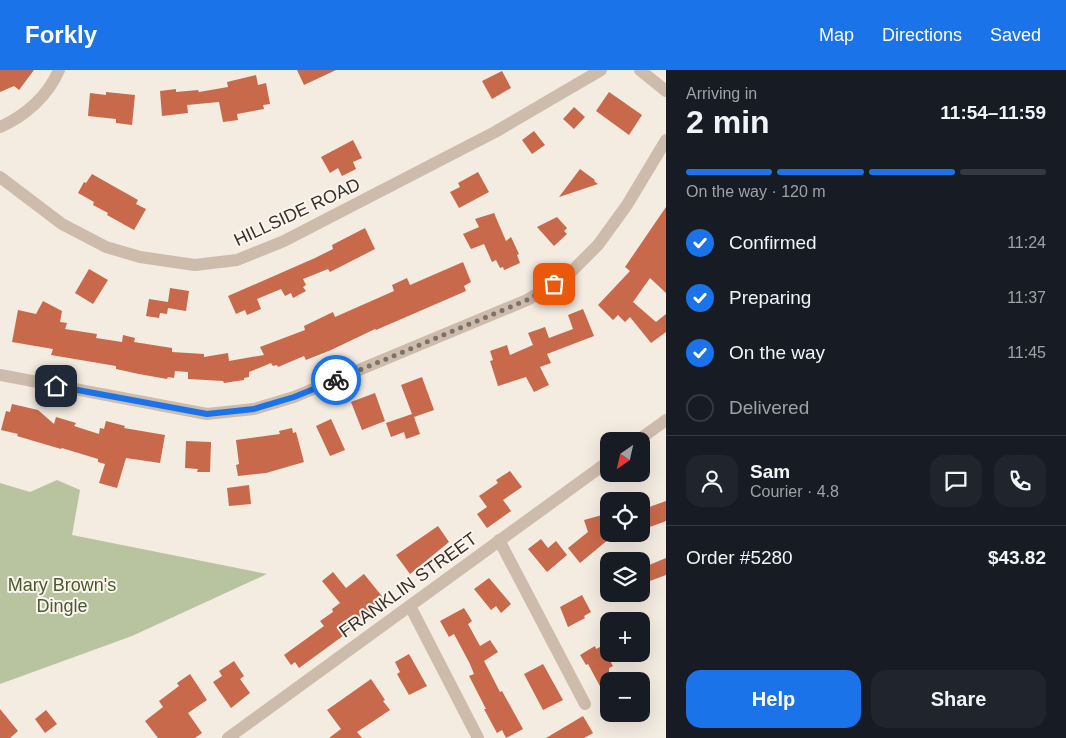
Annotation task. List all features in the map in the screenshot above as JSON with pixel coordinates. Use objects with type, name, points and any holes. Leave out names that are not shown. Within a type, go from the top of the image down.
[{"type":"street","points":[[0,127],[23,114],[40,100],[52,84],[59,70]]},
{"type":"street","name":"HILLSIDE ROAD","points":[[0,178],[62,224],[106,247],[140,257],[195,265],[237,260],[284,241],[495,132],[601,70]]},
{"type":"street","points":[[640,70],[666,91]]},
{"type":"street","points":[[0,375],[207,414],[254,409],[294,397],[527,300],[567,276],[598,245],[627,205],[666,140]]},
{"type":"street","points":[[649,432],[666,420]]},
{"type":"street","name":"FRANKLIN STREET","points":[[228,738],[600,467]]},
{"type":"street","points":[[499,540],[585,704]]},
{"type":"street","points":[[410,606],[478,738]]},
{"type":"green space","name":"Mary Brown's Dingle","points":[[57,480],[80,490],[72,535],[267,574],[132,636],[0,684],[0,483],[30,492]]},
{"type":"building","points":[[0,70],[34,70],[19,90],[14,86],[0,92]]},
{"type":"building","points":[[297,70],[336,70],[304,85]]},
{"type":"building","points":[[502,71],[511,88],[492,99],[482,81]]},
{"type":"building","points":[[256,75],[258,85],[266,83],[270,104],[263,105],[264,109],[237,114],[238,120],[223,122],[219,102],[187,105],[188,113],[162,116],[160,91],[176,89],[176,92],[198,90],[199,92],[228,87],[227,82]]},
{"type":"building","points":[[106,92],[135,95],[132,125],[116,123],[116,119],[88,116],[90,93],[106,95]]},
{"type":"building","points":[[609,92],[642,115],[629,135],[596,111]]},
{"type":"building","points":[[574,107],[585,117],[574,129],[563,119]]},
{"type":"building","points":[[534,131],[545,145],[532,154],[522,140]]},
{"type":"building","points":[[353,140],[362,158],[353,162],[356,169],[342,176],[338,168],[330,173],[321,157]]},
{"type":"building","points":[[580,169],[598,184],[559,197]]},
{"type":"building","points":[[478,172],[489,192],[459,208],[450,192],[460,187],[458,183]]},
{"type":"building","points":[[92,174],[138,200],[136,204],[146,209],[134,230],[107,215],[108,213],[93,205],[94,202],[78,193],[84,182],[86,183]]},
{"type":"building","points":[[666,207],[666,293],[650,278],[633,302],[656,322],[666,314],[666,332],[651,343],[630,317],[625,322],[618,315],[613,320],[598,305],[630,271],[625,267]]},
{"type":"building","points":[[494,213],[506,241],[511,237],[519,254],[517,255],[520,263],[504,270],[503,267],[500,268],[496,260],[492,262],[484,244],[471,249],[463,234],[479,227],[475,219]]},
{"type":"building","points":[[557,217],[567,228],[564,231],[567,234],[554,246],[537,227]]},
{"type":"building","points":[[365,228],[375,249],[330,272],[328,269],[303,279],[306,285],[303,287],[306,291],[293,298],[291,293],[285,296],[281,289],[257,299],[261,309],[247,315],[245,310],[236,314],[228,296],[315,258],[333,249],[332,245]]},
{"type":"building","points":[[463,262],[471,282],[464,286],[466,291],[306,360],[304,356],[278,367],[277,365],[273,366],[271,363],[249,372],[249,377],[244,378],[244,380],[224,383],[223,381],[188,379],[188,372],[175,371],[174,378],[168,377],[167,379],[116,369],[116,366],[51,355],[53,349],[12,342],[18,310],[36,314],[43,301],[62,311],[60,322],[67,323],[65,329],[97,334],[96,338],[122,342],[123,335],[135,338],[134,342],[172,348],[172,352],[204,354],[204,357],[228,353],[229,361],[264,355],[260,347],[305,330],[304,326],[333,312],[335,317],[394,291],[392,285],[407,278],[410,285]]},
{"type":"building","points":[[89,269],[108,280],[93,304],[75,293]]},
{"type":"building","points":[[170,288],[189,291],[186,311],[168,308],[167,314],[160,313],[159,318],[146,316],[149,299],[168,302]]},
{"type":"building","points":[[583,309],[594,336],[547,354],[551,363],[540,367],[549,385],[534,392],[526,377],[498,386],[490,361],[493,360],[490,351],[507,345],[510,355],[533,345],[528,333],[545,327],[549,338],[573,329],[568,315]]},
{"type":"building","points":[[422,377],[434,410],[414,417],[420,434],[406,439],[404,432],[391,437],[386,423],[412,414],[401,385]]},
{"type":"building","points":[[375,393],[385,421],[362,430],[351,402]]},
{"type":"building","points":[[12,404],[38,410],[54,424],[56,417],[76,423],[74,426],[99,434],[100,428],[104,429],[106,421],[125,426],[124,428],[165,435],[160,463],[126,458],[117,488],[99,483],[105,464],[98,462],[98,459],[1,430],[6,411],[10,412]]},
{"type":"building","points":[[331,419],[345,450],[330,456],[316,426]]},
{"type":"building","points":[[292,428],[293,433],[296,432],[304,462],[266,473],[238,476],[236,465],[239,464],[236,440],[280,434],[279,431]]},
{"type":"building","points":[[186,441],[211,442],[210,472],[197,472],[198,469],[185,468]]},
{"type":"building","points":[[510,471],[522,487],[503,500],[511,511],[487,528],[477,514],[487,507],[479,496],[498,483],[496,480]]},
{"type":"building","points":[[249,485],[251,504],[229,506],[227,488]]},
{"type":"building","points":[[666,501],[666,521],[650,527],[650,507]]},
{"type":"building","points":[[600,516],[600,542],[605,542],[580,563],[568,548],[588,532],[584,520]]},
{"type":"building","points":[[438,526],[449,542],[410,574],[396,555]]},
{"type":"building","points":[[541,539],[548,548],[556,541],[567,555],[547,572],[528,549]]},
{"type":"building","points":[[666,558],[666,575],[650,581],[650,565]]},
{"type":"building","points":[[333,572],[346,588],[364,574],[385,600],[356,622],[358,625],[299,668],[295,662],[291,665],[284,655],[324,626],[320,621],[333,612],[332,609],[340,603],[322,581]]},
{"type":"building","points":[[489,578],[511,604],[501,613],[496,606],[491,610],[474,589]]},
{"type":"building","points":[[582,595],[591,612],[584,616],[585,618],[568,627],[560,607]]},
{"type":"building","points":[[464,608],[472,621],[468,624],[480,646],[490,640],[498,652],[484,661],[500,692],[502,691],[523,729],[506,738],[502,730],[497,733],[484,709],[486,709],[469,676],[474,674],[470,664],[454,634],[449,637],[440,621]]},
{"type":"building","points":[[595,646],[596,649],[600,647],[600,662],[611,662],[613,666],[609,668],[609,672],[600,672],[600,686],[588,664],[586,665],[580,655]]},
{"type":"building","points":[[409,654],[427,686],[409,695],[397,674],[400,672],[395,662]]},
{"type":"building","points":[[234,661],[244,676],[240,679],[250,693],[231,708],[213,682],[222,676],[219,671]]},
{"type":"building","points":[[543,664],[563,700],[543,710],[524,674]]},
{"type":"building","points":[[190,674],[207,700],[188,713],[202,733],[195,738],[158,738],[145,721],[163,707],[159,701],[179,686],[177,683]]},
{"type":"building","points":[[371,679],[390,710],[357,732],[362,738],[329,738],[341,729],[327,710]]},
{"type":"building","points":[[0,709],[18,731],[10,738],[0,738]]},
{"type":"building","points":[[46,710],[57,724],[45,733],[35,719]]},
{"type":"building","points":[[583,716],[593,733],[584,738],[546,738]]},
{"type":"way so far","points":[[336,380],[527,300],[554,284]]},
{"type":"route","points":[[56,386],[207,414],[254,409],[294,397],[336,380]]}]
